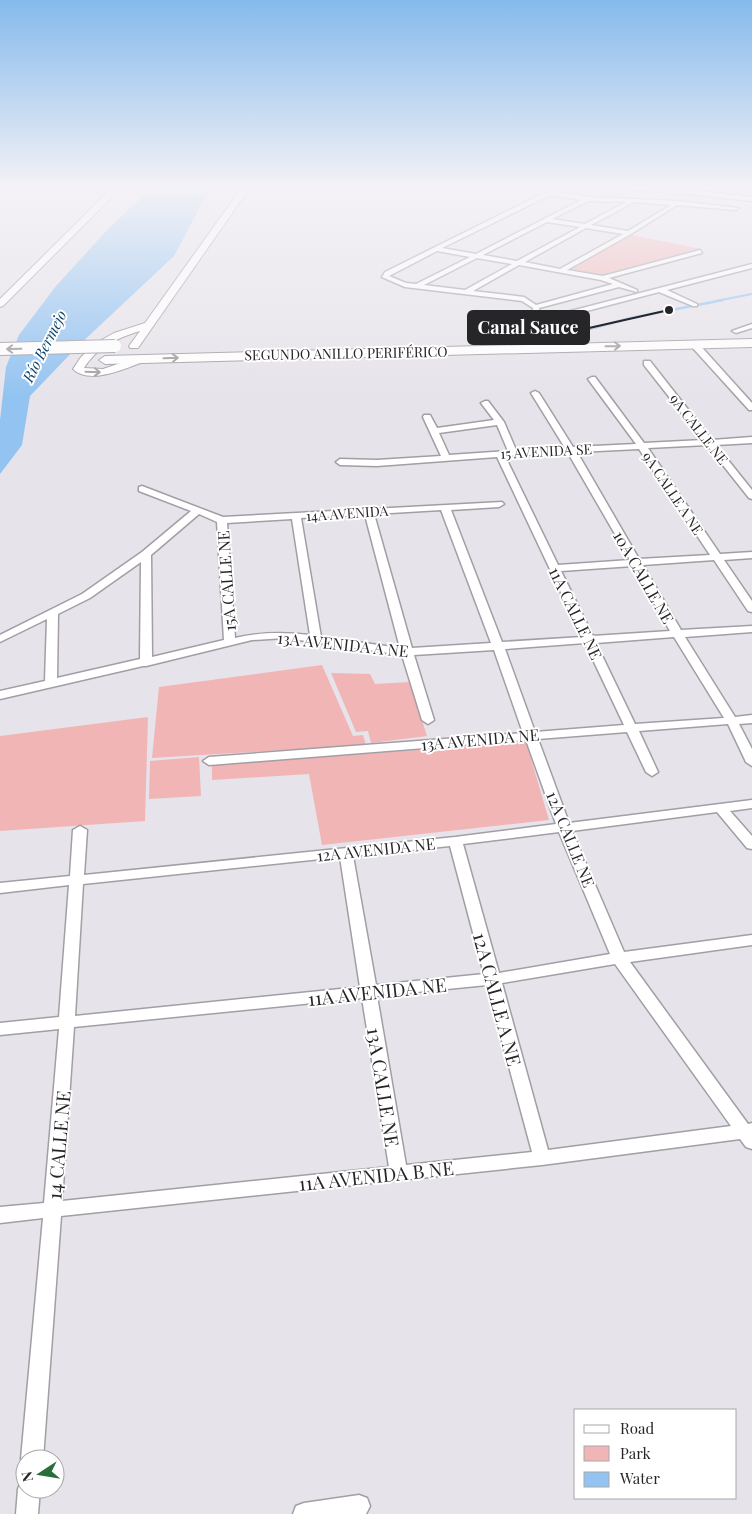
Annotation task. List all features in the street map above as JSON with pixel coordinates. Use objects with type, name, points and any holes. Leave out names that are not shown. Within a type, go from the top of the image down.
[{"type":"main road","points":[[732,331],[752,330]]},
{"type":"main road","points":[[474,337],[530,336]]},
{"type":"main road","name":"SEGUNDO ANILLO PERIFÉRICO","points":[[67,361],[144,358],[267,349],[752,343]]},
{"type":"main road","points":[[0,349],[153,345]]},
{"type":"street","points":[[0,302],[48,257]]},
{"type":"street","points":[[134,346],[197,257]]},
{"type":"street","points":[[421,257],[387,273],[385,277],[405,285],[519,298],[535,306],[537,322]]},
{"type":"street","points":[[418,286],[475,257]]},
{"type":"street","points":[[480,257],[603,278],[635,291]]},
{"type":"street","points":[[468,292],[532,257]]},
{"type":"street","points":[[560,271],[586,257]]},
{"type":"street","points":[[603,278],[683,257]]},
{"type":"street","points":[[474,337],[752,266]]},
{"type":"street","points":[[535,306],[618,284]]},
{"type":"street","points":[[660,290],[695,305]]},
{"type":"street","points":[[144,358],[104,372],[89,372],[78,369],[98,344],[148,325]]},
{"type":"street","points":[[732,331],[752,326]]},
{"type":"street","points":[[694,344],[752,408]]},
{"type":"street","name":"9A CALLE NE","points":[[647,363],[752,496]]},
{"type":"street","name":"9A CALLE A NE","points":[[592,379],[642,446],[752,610]]},
{"type":"street","name":"10A CALLE NE","points":[[535,393],[571,450],[678,635],[732,721],[752,762]]},
{"type":"street","points":[[485,403],[500,422],[513,453]]},
{"type":"street","points":[[427,417],[436,432],[438,445],[446,457]]},
{"type":"street","points":[[436,432],[500,422]]},
{"type":"street","name":"15 AVENIDA SE","points":[[340,462],[377,463],[446,457],[752,440]]},
{"type":"street","name":"11A CALLE NE","points":[[500,454],[652,772]]},
{"type":"street","name":"14A AVENIDA","points":[[142,490],[222,520],[499,504]]},
{"type":"street","name":"12A CALLE NE","points":[[445,507],[564,828],[620,958],[749,1134]]},
{"type":"street","points":[[0,640],[86,596],[146,554],[197,511]]},
{"type":"street","points":[[369,512],[407,652],[428,720]]},
{"type":"street","points":[[296,516],[316,638]]},
{"type":"street","name":"15A CALLE NE","points":[[222,520],[230,641]]},
{"type":"street","points":[[146,554],[146,662]]},
{"type":"street","points":[[555,568],[752,556]]},
{"type":"street","points":[[51,683],[53,614]]},
{"type":"street","name":"13A AVENIDA A NE","points":[[0,695],[252,637],[285,635],[316,638],[407,652],[752,629]]},
{"type":"street","name":"13A AVENIDA NE","points":[[209,761],[752,719]]},
{"type":"street","name":"12A AVENIDA NE","points":[[0,888],[76,882],[455,841],[752,804]]},
{"type":"street","points":[[720,808],[752,845]]},
{"type":"street","name":"14 CALLE NE","points":[[33,1449],[53,1210],[80,830]]},
{"type":"street","name":"12A CALLE A NE","points":[[455,841],[542,1158]]},
{"type":"street","name":"13A CALLE NE","points":[[346,853],[399,1173]]},
{"type":"street","name":"11A AVENIDA NE","points":[[0,1029],[493,979],[620,958],[752,940]]},
{"type":"street","name":"11A AVENIDA B NE","points":[[0,1215],[542,1158],[749,1134]]},
{"type":"street","points":[[27,1514],[29,1499]]},
{"type":"street","points":[[304,1514],[359,1506]]},
{"type":"green space","points":[[593,257],[672,257],[600,276],[569,270]]},
{"type":"green space","points":[[322,665],[353,736],[363,735],[366,745],[152,758],[159,687]]},
{"type":"green space","points":[[331,673],[370,674],[375,684],[410,682],[427,736],[371,743],[368,731],[356,732]]},
{"type":"green space","points":[[148,717],[145,821],[0,831],[0,736]]},
{"type":"green space","points":[[526,742],[549,820],[322,845],[309,774],[212,780],[212,765]]},
{"type":"green space","points":[[199,757],[201,796],[149,799],[150,761]]},
{"type":"water","name":"Río Bermejo","points":[[83,257],[173,257],[79,345],[30,396],[22,445],[0,474],[0,420],[6,367],[19,335],[56,286]]},
{"type":"waterway","points":[[716,301],[752,294]]},
{"type":"waterway","points":[[590,329],[630,318],[723,300]]},
{"type":"place","name":"Canal Sauce","points":[[669,310]]}]
